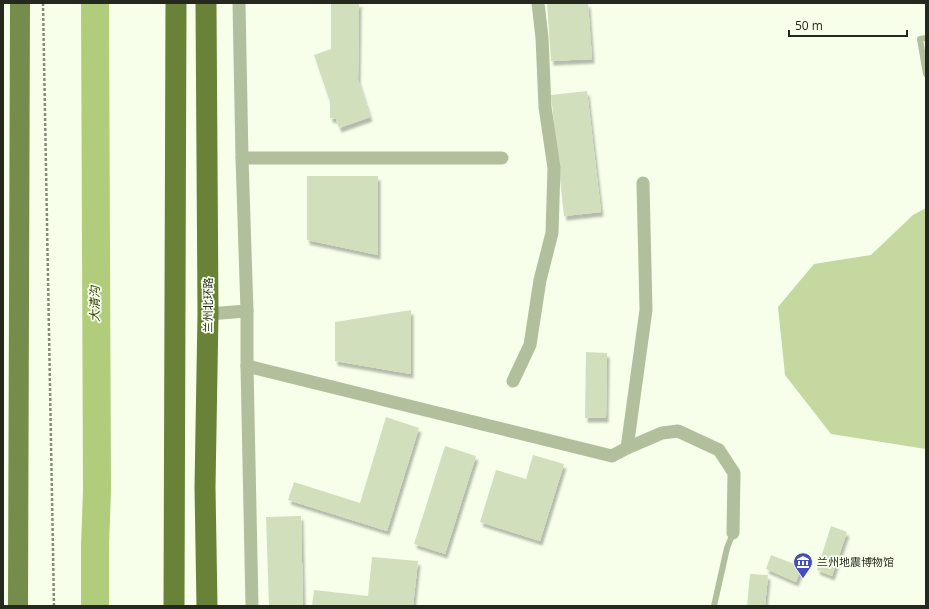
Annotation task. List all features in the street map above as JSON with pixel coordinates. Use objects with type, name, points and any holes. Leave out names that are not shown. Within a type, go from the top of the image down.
[{"type":"highway","points":[[174,606],[176,3]]},
{"type":"highway","name":"兰州北环路","points":[[206,3],[208,314],[205,487],[207,606]]},
{"type":"main road","points":[[18,606],[20,3]]},
{"type":"street","points":[[239,3],[242,158],[248,311],[247,366],[252,606]]},
{"type":"street","points":[[513,381],[530,345],[540,280],[552,233],[554,168],[545,107],[542,38],[538,3]]},
{"type":"street","points":[[242,158],[502,158]]},
{"type":"street","points":[[627,448],[646,310],[643,182]]},
{"type":"street","points":[[208,314],[248,311]]},
{"type":"street","points":[[247,366],[612,456],[662,433],[678,432],[719,450],[734,473],[733,533]]},
{"type":"lane","points":[[926,38],[920,39],[926,74]]},
{"type":"lane","points":[[714,606],[726,548],[733,533]]},
{"type":"path","points":[[43,3],[54,606]]},
{"type":"green space","points":[[926,208],[926,449],[831,434],[785,375],[778,307],[814,264],[871,255],[913,215]]},
{"type":"building","points":[[331,3],[362,3],[359,4],[358,80],[370,117],[339,128],[336,119],[330,118],[330,102],[314,55],[331,49]]},
{"type":"building","points":[[547,3],[588,3],[592,59],[551,61]]},
{"type":"building","points":[[587,91],[601,212],[564,216],[551,95]]},
{"type":"building","points":[[307,176],[378,176],[378,255],[307,240]]},
{"type":"building","points":[[411,310],[411,374],[335,361],[335,322]]},
{"type":"building","points":[[586,352],[607,353],[606,418],[585,418]]},
{"type":"building","points":[[386,417],[419,428],[387,531],[288,500],[294,482],[360,503]]},
{"type":"building","points":[[445,446],[476,456],[445,554],[414,544]]},
{"type":"building","points":[[533,455],[564,464],[540,541],[480,522],[496,470],[526,479]]},
{"type":"building","points":[[301,516],[303,606],[269,606],[266,517]]},
{"type":"building","points":[[831,526],[847,532],[832,576],[817,570]]},
{"type":"building","points":[[771,555],[802,567],[796,582],[766,569]]},
{"type":"building","points":[[372,557],[418,561],[413,606],[312,606],[314,590],[368,596]]},
{"type":"building","points":[[750,574],[768,575],[765,606],[747,606]]},
{"type":"waterway","name":"大清沟","points":[[95,3],[97,491],[95,606]]},
{"type":"place","name":"兰州地震博物馆","points":[[803,579]]}]
